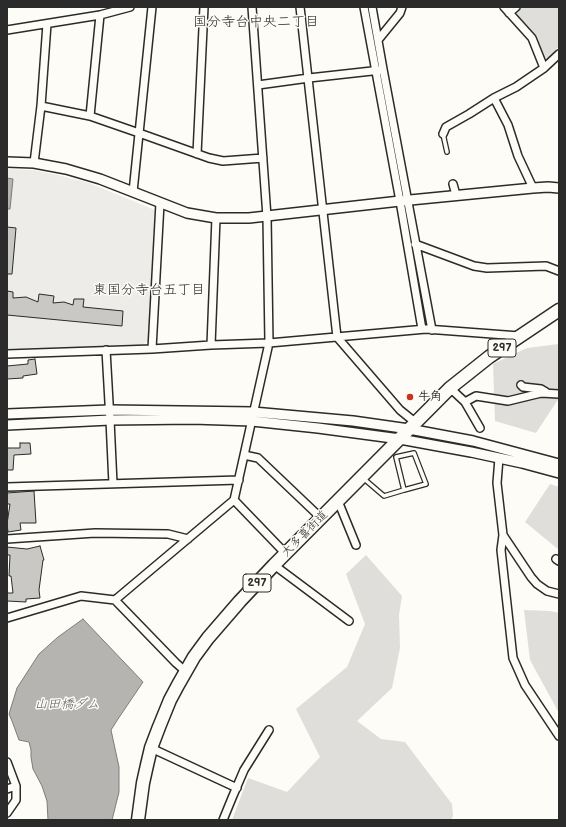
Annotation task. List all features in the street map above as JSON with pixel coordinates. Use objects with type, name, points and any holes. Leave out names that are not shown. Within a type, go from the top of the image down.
[{"type":"highway","name":"大多喜街道","points":[[138,820],[143,783],[151,748],[170,700],[194,657],[219,624],[274,565],[450,388],[475,368],[559,310]]},
{"type":"street","points":[[7,30],[100,15],[130,7]]},
{"type":"street","points":[[133,192],[152,7]]},
{"type":"street","points":[[197,154],[204,7]]},
{"type":"street","points":[[115,600],[234,500],[239,480],[269,343],[267,217],[252,7]]},
{"type":"street","points":[[300,7],[337,337],[412,426]]},
{"type":"street","points":[[364,7],[379,70],[404,201],[422,329]]},
{"type":"street","points":[[372,7],[378,40],[379,70]]},
{"type":"street","points":[[378,40],[400,13],[402,7]]},
{"type":"street","points":[[504,7],[532,38],[544,68]]},
{"type":"street","points":[[509,13],[516,7]]},
{"type":"street","points":[[90,116],[100,15]]},
{"type":"street","points":[[34,163],[47,24]]},
{"type":"street","points":[[443,134],[446,126],[516,87],[544,68],[559,54]]},
{"type":"street","points":[[258,85],[379,70]]},
{"type":"street","points":[[494,98],[508,125],[518,156],[533,188]]},
{"type":"street","points":[[40,106],[90,116],[209,158],[223,161],[263,158]]},
{"type":"street","points":[[7,162],[34,163],[66,170],[100,179],[187,213],[216,218],[237,219],[533,188],[559,188]]},
{"type":"street","points":[[453,184],[456,196]]},
{"type":"street","points":[[404,201],[415,244],[432,330]]},
{"type":"street","points":[[152,349],[160,203]]},
{"type":"street","points":[[211,345],[216,218]]},
{"type":"street","points":[[415,244],[474,266],[487,268],[546,266],[559,271]]},
{"type":"street","points":[[7,354],[269,343],[422,329],[520,336]]},
{"type":"street","points":[[106,350],[112,484]]},
{"type":"street","points":[[520,385],[523,387],[541,389],[548,394]]},
{"type":"street","points":[[450,388],[466,402],[480,428]]},
{"type":"street","points":[[466,402],[476,396],[508,401],[541,393],[559,394]]},
{"type":"street","points":[[7,414],[109,410],[353,421],[412,426],[559,464]]},
{"type":"street","points":[[7,425],[110,420],[193,419],[252,416],[318,428],[400,439],[522,463],[559,474]]},
{"type":"street","points":[[244,455],[258,458],[321,518]]},
{"type":"street","points":[[499,458],[496,483],[503,535],[501,550],[513,658],[525,685],[559,736]]},
{"type":"street","points":[[7,487],[239,480]]},
{"type":"street","points":[[234,500],[286,554]]},
{"type":"street","points":[[338,501],[356,545]]},
{"type":"street","points":[[7,538],[95,533],[168,534],[188,539]]},
{"type":"street","points":[[503,535],[537,584],[547,591],[559,594]]},
{"type":"street","points":[[274,565],[349,621]]},
{"type":"street","points":[[7,618],[81,596],[115,600],[185,671]]},
{"type":"street","points":[[223,820],[244,770],[269,730]]},
{"type":"street","points":[[151,748],[237,788]]},
{"type":"street","points":[[7,762],[16,786],[16,800],[7,812]]},
{"type":"street","points":[[7,789],[16,786]]},
{"type":"lane","points":[[443,134],[447,152]]},
{"type":"lane","points":[[362,477],[384,496],[426,484],[414,453],[396,457],[404,490]]},
{"type":"shaded area","points":[[522,7],[559,7],[559,46],[548,59],[544,57],[537,36],[516,13]]},
{"type":"shaded area","points":[[7,169],[32,170],[89,183],[155,210],[148,341],[142,345],[7,349]]},
{"type":"shaded area","points":[[559,344],[559,398],[536,433],[495,421],[493,364],[527,348]]},
{"type":"shaded area","points":[[550,484],[559,487],[559,550],[525,522]]},
{"type":"shaded area","points":[[366,555],[402,596],[399,615],[400,648],[392,688],[357,721],[381,739],[405,742],[452,804],[453,816],[451,820],[232,820],[248,778],[287,792],[320,757],[296,709],[347,667],[365,624],[346,574]]},
{"type":"shaded area","points":[[524,610],[550,611],[559,613],[559,713],[530,660]]},
{"type":"water","points":[[7,178],[13,179],[10,209],[7,209]]},
{"type":"water","name":"山田橋ダム","points":[[83,619],[143,682],[111,730],[119,767],[119,792],[112,820],[48,820],[47,801],[42,786],[33,769],[29,742],[19,740],[9,714],[17,688],[39,654],[58,637]]},
{"type":"building","points":[[7,227],[16,228],[12,274],[7,274]]},
{"type":"building","points":[[7,291],[13,292],[13,298],[26,297],[38,302],[39,294],[54,296],[53,303],[64,302],[73,305],[74,299],[84,299],[83,307],[123,311],[122,326],[7,315]]},
{"type":"building","points":[[35,359],[37,374],[23,376],[23,378],[7,379],[7,366],[28,364],[28,360]]},
{"type":"building","points":[[20,443],[30,443],[31,454],[14,455],[13,470],[7,470],[7,448],[20,448]]},
{"type":"building","points":[[34,491],[36,523],[20,523],[21,530],[8,532],[7,524],[10,504],[7,504],[7,493]]},
{"type":"building","points":[[40,546],[44,560],[39,590],[40,598],[26,599],[26,602],[7,601],[7,593],[13,593],[11,576],[9,576],[10,555],[7,555],[7,547],[27,549]]},
{"type":"place","name":"牛角","points":[[410,397]]},
{"type":"district","name":"国分寺台中央二丁目","points":[[256,22]]},
{"type":"district","name":"東国分寺台五丁目","points":[[149,290]]}]
